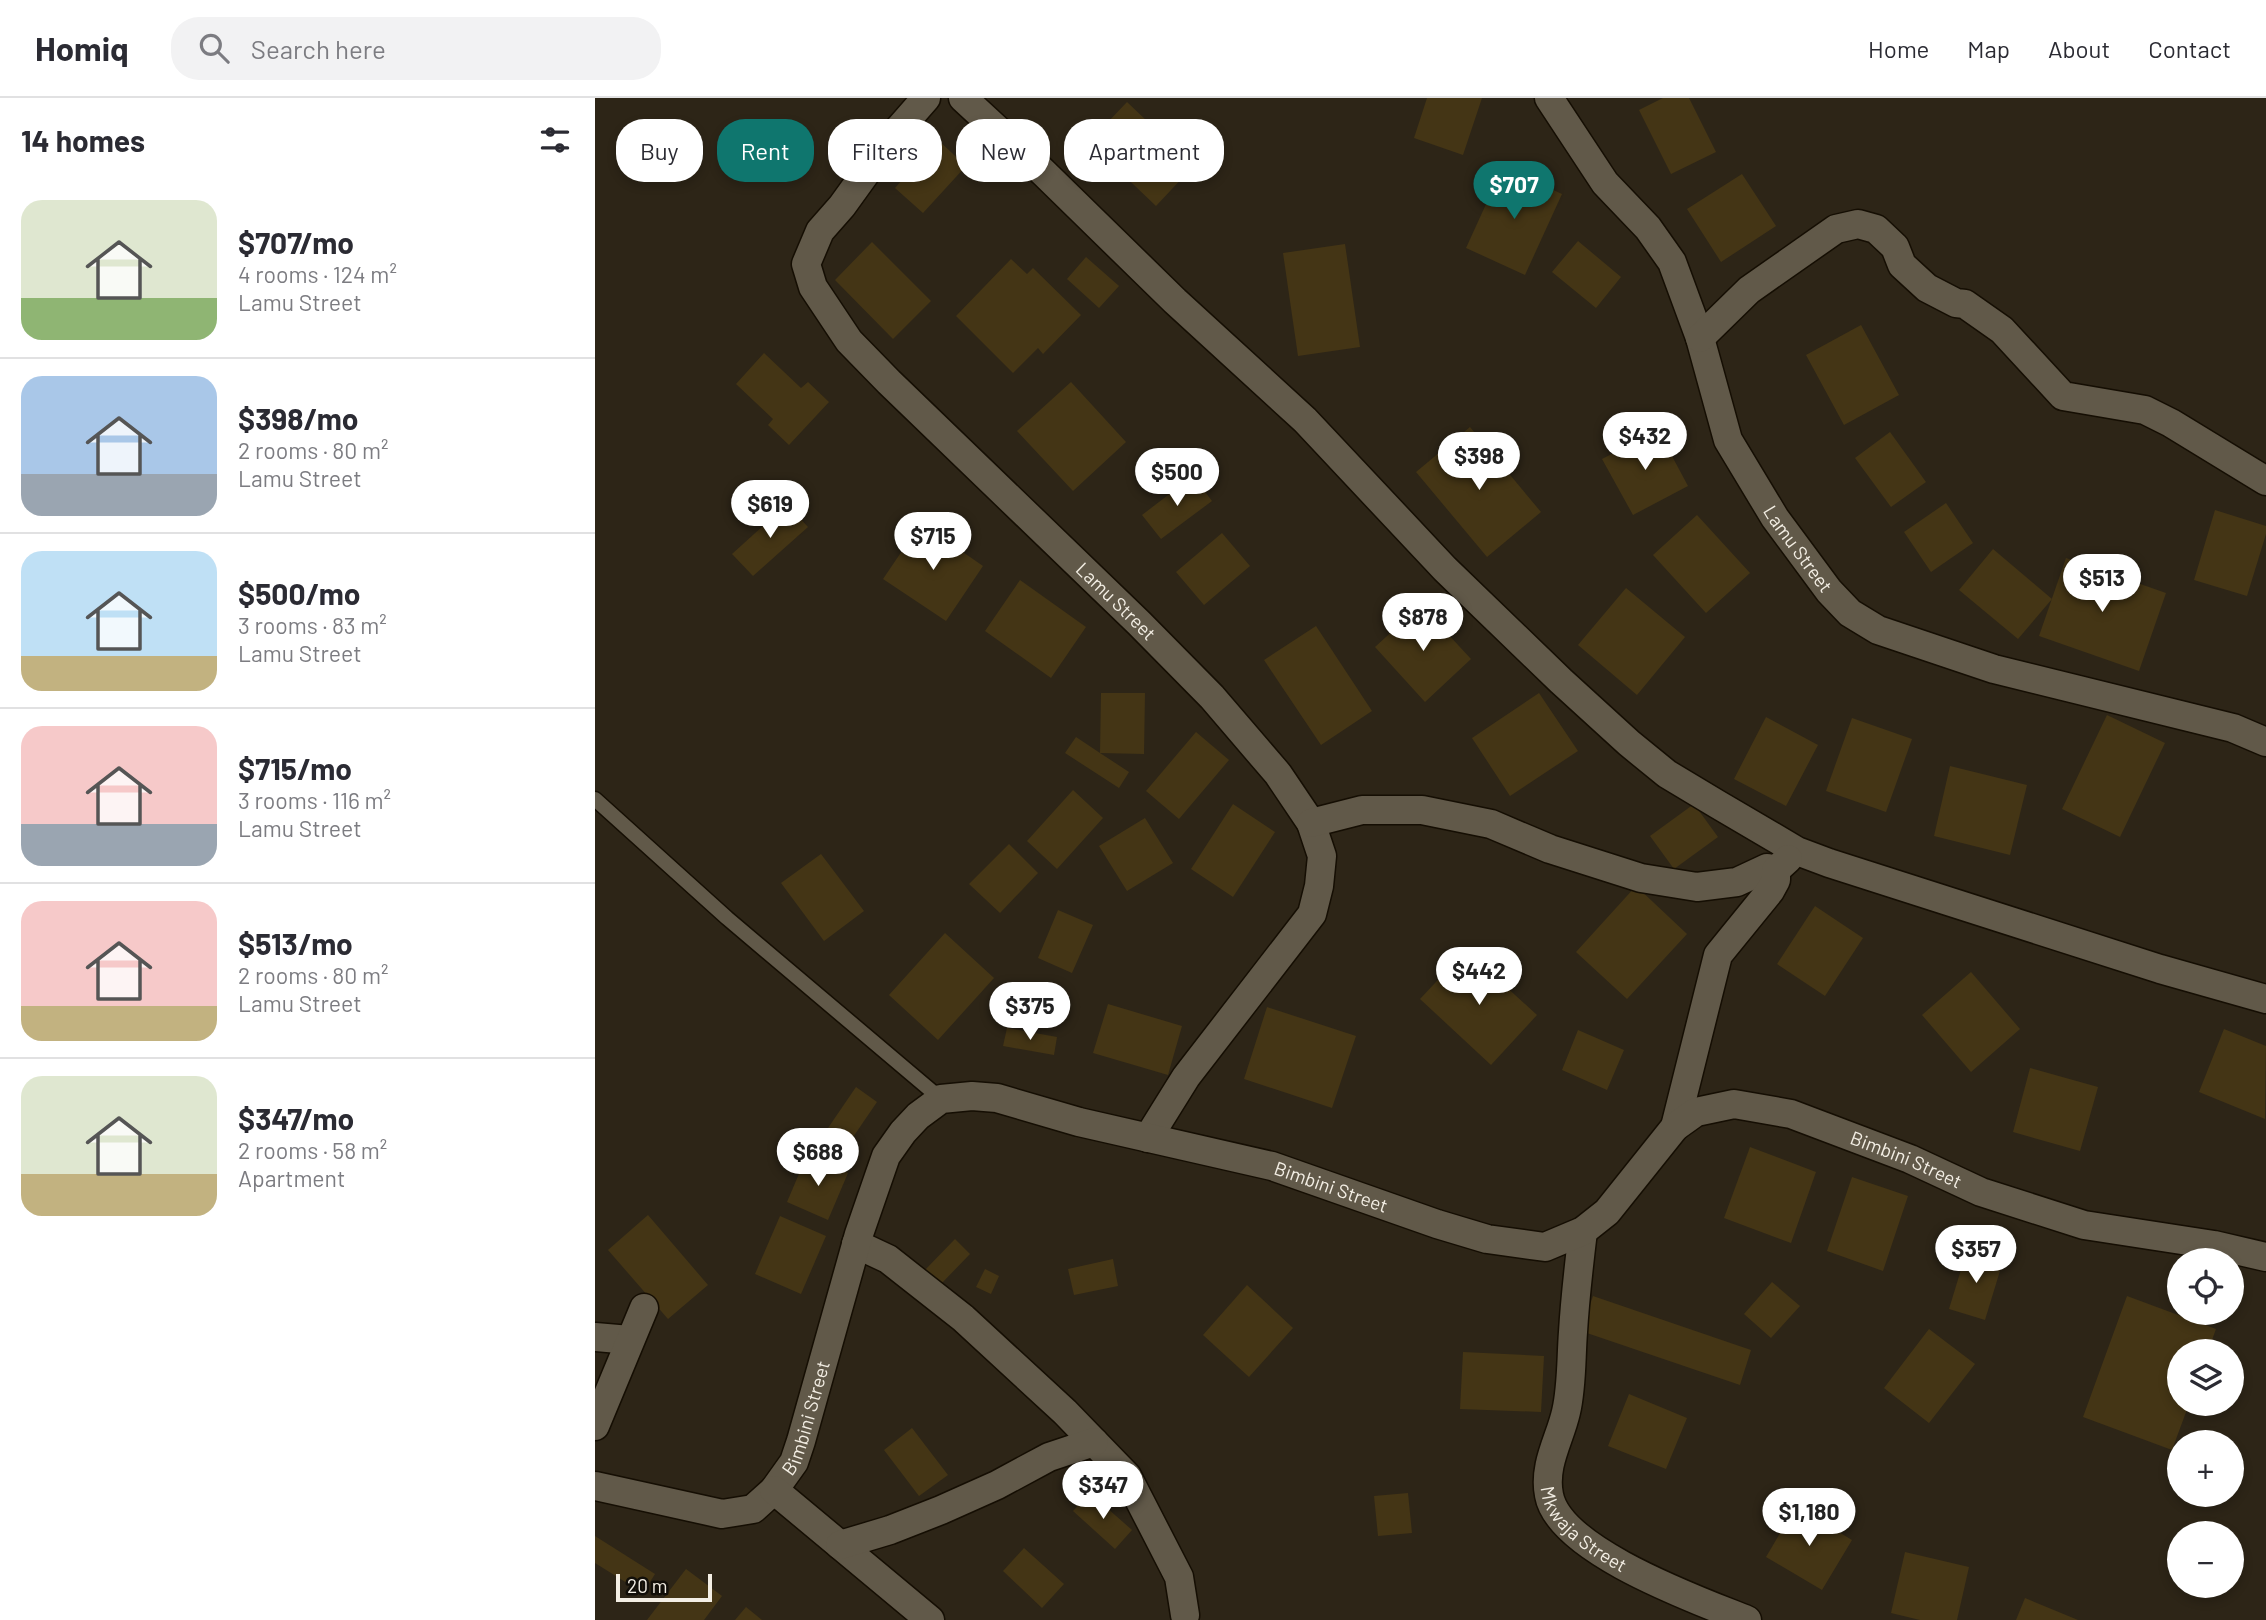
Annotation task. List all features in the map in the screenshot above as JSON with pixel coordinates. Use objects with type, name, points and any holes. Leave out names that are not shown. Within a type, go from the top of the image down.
[{"type":"street","name":"Lamu Street","points":[[926,98],[891,138],[842,206],[820,231],[806,264],[813,287],[849,341],[881,374],[1212,697],[1278,775],[1311,823],[1322,856],[1319,887],[1312,914],[1186,1077],[1148,1138]]},
{"type":"street","points":[[963,98],[1175,301],[1305,420],[1445,569],[1629,743],[1667,774],[1797,851],[2147,965],[2266,999]]},
{"type":"street","name":"Lamu Street","points":[[1549,98],[1605,183],[1648,228],[1672,262],[1700,338],[1728,440],[1775,518],[1829,591],[1850,613],[1878,630],[1994,669],[2233,728],[2266,742]]},
{"type":"street","points":[[1700,338],[1749,290],[1836,229],[1858,225],[1876,229],[1895,247],[1902,265],[1927,288],[1956,303],[1965,304],[2001,330],[2063,396],[2145,410],[2171,422],[2266,481]]},
{"type":"street","points":[[1311,823],[1362,810],[1422,810],[1491,824],[1550,849],[1641,878],[1697,887],[1737,882],[1767,868],[1776,870]]},
{"type":"street","points":[[1675,1126],[1718,955],[1770,891],[1776,880],[1776,870],[1797,851]]},
{"type":"street","name":"Bimbini Street","points":[[595,1486],[722,1514],[753,1509],[774,1490],[794,1462],[856,1244],[886,1156],[918,1116],[941,1099],[972,1096],[997,1098],[1079,1122],[1272,1166],[1487,1239],[1545,1247],[1583,1231],[1607,1212],[1675,1126],[1696,1112],[1734,1104],[1791,1114],[1910,1159],[1982,1192],[2084,1225],[2214,1245],[2266,1257]]},
{"type":"street","name":"Mkwaja Street","points":[[1583,1231],[1566,1411],[1550,1457],[1549,1494],[1555,1510],[1595,1548],[1645,1578],[1747,1620]]},
{"type":"street","points":[[856,1244],[888,1259],[963,1318],[1028,1377],[1127,1476],[1179,1577],[1185,1615]]},
{"type":"street","points":[[595,1426],[644,1308]]},
{"type":"street","points":[[595,1337],[629,1340]]},
{"type":"street","points":[[840,1545],[890,1530],[941,1510],[997,1485],[1049,1457],[1094,1443]]},
{"type":"street","points":[[774,1490],[930,1620]]},
{"type":"lane","points":[[595,799],[778,962],[941,1099]]},
{"type":"building","points":[[1427,98],[1482,98],[1463,155],[1414,138]]},
{"type":"building","points":[[1663,98],[1689,98],[1716,152],[1671,174],[1639,110]]},
{"type":"building","points":[[1127,102],[1145,119],[1111,119]]},
{"type":"building","points":[[942,144],[956,157],[956,177],[923,213],[895,188],[900,182],[942,182]]},
{"type":"building","points":[[1503,167],[1562,194],[1525,275],[1466,248]]},
{"type":"building","points":[[1742,174],[1776,226],[1721,262],[1687,209]]},
{"type":"building","points":[[1131,182],[1178,182],[1156,206]]},
{"type":"building","points":[[1578,241],[1621,277],[1596,308],[1552,272]]},
{"type":"building","points":[[872,242],[931,301],[893,339],[835,280]]},
{"type":"building","points":[[1345,244],[1360,347],[1298,356],[1283,253]]},
{"type":"building","points":[[1086,257],[1119,286],[1099,308],[1067,279]]},
{"type":"building","points":[[1011,259],[1027,274],[1033,268],[1081,315],[1043,354],[1038,348],[1013,373],[956,316]]},
{"type":"building","points":[[1861,325],[1899,395],[1844,425],[1806,355]]},
{"type":"building","points":[[764,353],[801,388],[808,382],[829,402],[789,445],[768,425],[773,419],[736,384]]},
{"type":"building","points":[[1071,382],[1126,442],[1073,491],[1017,431]]},
{"type":"building","points":[[1470,427],[1541,512],[1487,557],[1416,472]]},
{"type":"building","points":[[1658,430],[1688,486],[1633,515],[1602,459]]},
{"type":"building","points":[[1890,432],[1926,482],[1891,507],[1855,458]]},
{"type":"building","points":[[1193,476],[1212,501],[1161,539],[1142,515]]},
{"type":"building","points":[[1946,503],[1973,543],[1931,572],[1904,532]]},
{"type":"building","points":[[787,504],[808,527],[753,576],[732,554]]},
{"type":"building","points":[[2215,510],[2266,526],[2247,596],[2194,580]]},
{"type":"building","points":[[1697,515],[1750,573],[1706,613],[1653,555]]},
{"type":"building","points":[[921,523],[983,566],[946,621],[883,579]]},
{"type":"building","points":[[1222,533],[1250,566],[1204,605],[1176,572]]},
{"type":"building","points":[[1993,549],[2052,599],[2018,639],[1959,590]]},
{"type":"building","points":[[2066,558],[2166,593],[2139,671],[2039,636]]},
{"type":"building","points":[[1020,580],[1086,627],[1051,678],[985,631]]},
{"type":"building","points":[[1626,588],[1685,637],[1637,695],[1578,645]]},
{"type":"building","points":[[1421,605],[1471,659],[1425,702],[1375,647]]},
{"type":"building","points":[[1316,626],[1372,711],[1321,745],[1264,660]]},
{"type":"building","points":[[1101,693],[1145,693],[1144,754],[1100,753]]},
{"type":"building","points":[[1539,693],[1578,751],[1510,796],[1472,738]]},
{"type":"building","points":[[2107,715],[2165,743],[2120,837],[2062,809]]},
{"type":"building","points":[[1766,717],[1818,745],[1786,806],[1734,779]]},
{"type":"building","points":[[1852,718],[1912,739],[1886,812],[1826,791]]},
{"type":"building","points":[[1196,732],[1229,760],[1179,819],[1146,791]]},
{"type":"building","points":[[1076,737],[1129,772],[1119,788],[1065,753]]},
{"type":"building","points":[[1950,766],[2027,785],[2010,855],[1934,836]]},
{"type":"building","points":[[1073,790],[1103,818],[1057,869],[1027,841]]},
{"type":"building","points":[[1233,804],[1275,832],[1233,897],[1191,869]]},
{"type":"building","points":[[1694,804],[1718,837],[1674,869],[1650,836]]},
{"type":"building","points":[[1145,818],[1173,863],[1127,891],[1099,846]]},
{"type":"building","points":[[1009,844],[1038,873],[1000,913],[969,884]]},
{"type":"building","points":[[821,854],[864,911],[824,941],[781,883]]},
{"type":"building","points":[[1636,886],[1687,934],[1627,999],[1576,952]]},
{"type":"building","points":[[1815,906],[1863,938],[1825,996],[1777,964]]},
{"type":"building","points":[[1058,910],[1093,925],[1072,973],[1038,958]]},
{"type":"building","points":[[945,933],[994,978],[938,1040],[889,995]]},
{"type":"building","points":[[1466,950],[1537,1015],[1491,1065],[1420,999]]},
{"type":"building","points":[[1971,972],[2020,1029],[1971,1072],[1922,1015]]},
{"type":"building","points":[[1108,1004],[1182,1026],[1168,1075],[1093,1053]]},
{"type":"building","points":[[1267,1007],[1356,1036],[1332,1108],[1244,1079]]},
{"type":"building","points":[[1007,1028],[1057,1037],[1054,1055],[1003,1046]]},
{"type":"building","points":[[2224,1029],[2266,1046],[2265,1119],[2199,1092]]},
{"type":"building","points":[[1578,1030],[1624,1050],[1607,1090],[1562,1070]]},
{"type":"building","points":[[2030,1068],[2098,1087],[2080,1151],[2013,1132]]},
{"type":"building","points":[[856,1087],[877,1102],[849,1143],[828,1128]]},
{"type":"building","points":[[1750,1147],[1816,1172],[1791,1243],[1724,1218]]},
{"type":"building","points":[[807,1155],[848,1173],[828,1220],[787,1202]]},
{"type":"building","points":[[1852,1177],[1908,1196],[1883,1271],[1827,1251]]},
{"type":"building","points":[[648,1215],[708,1285],[668,1319],[608,1250]]},
{"type":"building","points":[[780,1216],[826,1236],[801,1294],[755,1274]]},
{"type":"building","points":[[955,1239],[970,1254],[939,1286],[924,1271]]},
{"type":"building","points":[[1967,1250],[2003,1261],[1985,1320],[1949,1309]]},
{"type":"building","points":[[1113,1259],[1118,1286],[1074,1295],[1068,1269]]},
{"type":"building","points":[[985,1269],[999,1276],[991,1294],[976,1287]]},
{"type":"building","points":[[1772,1282],[1800,1306],[1771,1338],[1744,1314]]},
{"type":"building","points":[[1247,1285],[1293,1328],[1249,1377],[1203,1335]]},
{"type":"building","points":[[1593,1296],[1751,1350],[1740,1385],[1581,1331]]},
{"type":"building","points":[[2127,1296],[2167,1311],[2167,1325],[2205,1325],[2216,1329],[2212,1339],[2167,1339],[2167,1416],[2185,1416],[2179,1430],[2167,1430],[2167,1448],[2083,1417]]},
{"type":"building","points":[[1929,1329],[1975,1364],[1929,1423],[1884,1388]]},
{"type":"building","points":[[1463,1352],[1544,1356],[1541,1412],[1460,1409]]},
{"type":"building","points":[[1629,1394],[1687,1418],[1666,1469],[1608,1446]]},
{"type":"building","points":[[912,1428],[948,1475],[919,1496],[884,1450]]},
{"type":"building","points":[[1090,1493],[1132,1530],[1115,1549],[1073,1511]]},
{"type":"building","points":[[1408,1493],[1412,1533],[1378,1536],[1374,1496]]},
{"type":"building","points":[[1796,1506],[1852,1540],[1822,1590],[1766,1557]]},
{"type":"building","points":[[595,1536],[655,1574],[643,1593],[595,1563]]},
{"type":"building","points":[[1024,1548],[1064,1584],[1042,1608],[1003,1571]]},
{"type":"building","points":[[1905,1552],[1969,1567],[1957,1620],[1920,1620],[1891,1613]]},
{"type":"building","points":[[686,1569],[722,1596],[704,1620],[647,1620]]},
{"type":"building","points":[[2025,1598],[2078,1620],[2016,1620]]},
{"type":"building","points":[[746,1607],[762,1620],[735,1620]]}]
